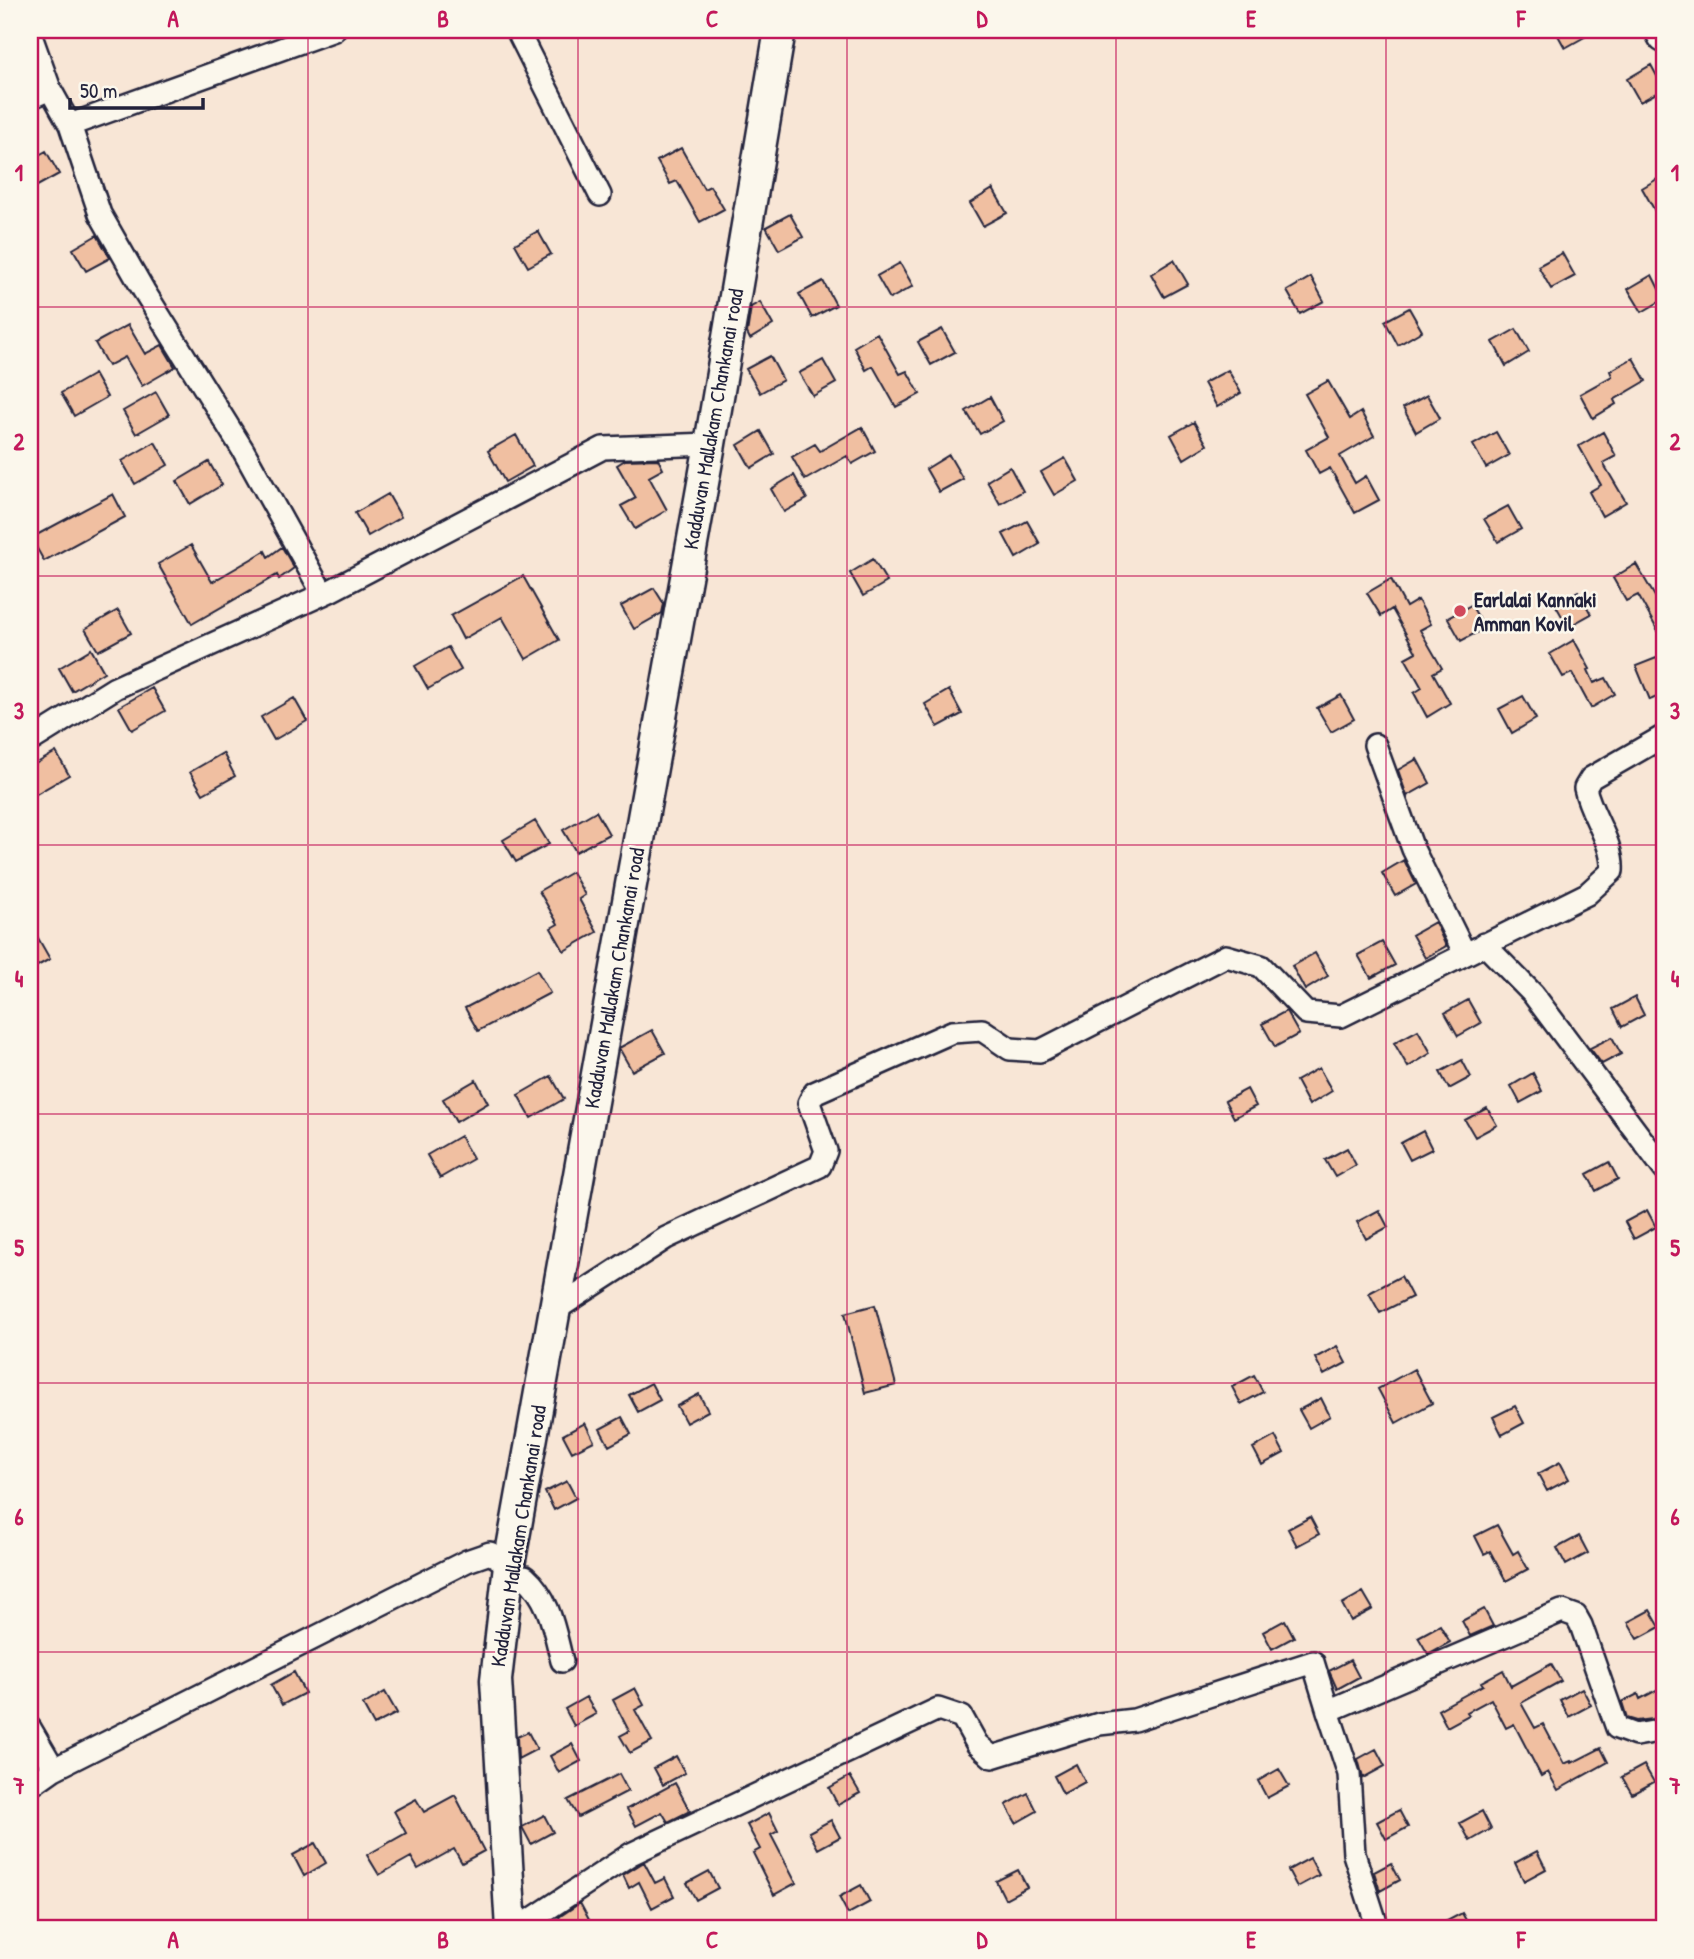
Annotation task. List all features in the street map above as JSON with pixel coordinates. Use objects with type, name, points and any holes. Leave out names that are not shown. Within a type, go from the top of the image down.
[{"type":"main road","name":"Kadduvan Mallakam Chankanai road","points":[[511,1929],[496,1680],[508,1574],[710,444],[780,30]]},
{"type":"main road","points":[[1660,30],[1664,37]]},
{"type":"street","points":[[70,125],[334,30]]},
{"type":"street","points":[[517,30],[600,195]]},
{"type":"street","points":[[30,33],[50,89],[70,125],[100,214],[144,291],[243,450],[323,594]]},
{"type":"street","points":[[30,98],[50,89]]},
{"type":"street","points":[[30,741],[115,688],[323,594],[603,448],[710,444]]},
{"type":"street","points":[[555,1310],[666,1238],[820,1166],[826,1151],[809,1103],[814,1093],[952,1032],[982,1030],[1010,1049],[1040,1051],[1226,956],[1261,966],[1306,1013],[1341,1016],[1587,894],[1612,871],[1613,859],[1587,800],[1585,788],[1591,778],[1664,736]]},
{"type":"street","points":[[1375,746],[1413,849],[1474,949],[1533,994],[1664,1169]]},
{"type":"street","points":[[30,1786],[54,1769],[467,1561],[490,1553],[508,1574],[524,1577],[537,1588],[546,1602],[562,1661]]},
{"type":"street","points":[[1328,1711],[1562,1611],[1576,1616],[1581,1625],[1617,1728],[1636,1735],[1664,1730]]},
{"type":"street","points":[[517,1929],[631,1854],[939,1709],[962,1717],[976,1744],[992,1757],[1100,1724],[1134,1720],[1313,1662],[1349,1774],[1354,1854],[1378,1929]]},
{"type":"street","points":[[30,1728],[54,1769]]},
{"type":"building","points":[[1555,30],[1597,30],[1565,48]]},
{"type":"building","points":[[1651,65],[1664,89],[1640,102],[1627,79]]},
{"type":"building","points":[[681,148],[704,189],[710,186],[724,209],[700,222],[677,181],[670,184],[657,161]]},
{"type":"building","points":[[46,151],[59,174],[30,190],[30,160]]},
{"type":"building","points":[[1664,175],[1664,227],[1642,188]]},
{"type":"building","points":[[993,189],[1007,213],[983,226],[970,203]]},
{"type":"building","points":[[790,214],[803,237],[779,250],[766,227]]},
{"type":"building","points":[[538,231],[551,254],[528,267],[515,244]]},
{"type":"building","points":[[97,235],[110,258],[86,271],[73,249]]},
{"type":"building","points":[[1562,253],[1575,276],[1551,289],[1538,266]]},
{"type":"building","points":[[1174,260],[1188,284],[1164,297],[1151,274]]},
{"type":"building","points":[[900,263],[913,286],[890,299],[877,276]]},
{"type":"building","points":[[1652,275],[1664,299],[1642,312],[1628,289]]},
{"type":"building","points":[[1311,277],[1324,301],[1300,314],[1287,291]]},
{"type":"building","points":[[823,281],[836,305],[812,318],[799,294]]},
{"type":"building","points":[[760,302],[773,325],[750,339],[747,333],[751,307]]},
{"type":"building","points":[[1409,308],[1422,331],[1398,345],[1385,321]]},
{"type":"building","points":[[128,325],[145,354],[162,345],[175,367],[142,386],[125,357],[108,366],[95,343]]},
{"type":"building","points":[[942,329],[955,352],[931,365],[918,342]]},
{"type":"building","points":[[1516,329],[1529,352],[1506,366],[1493,342]]},
{"type":"building","points":[[877,333],[900,374],[907,371],[920,394],[896,407],[873,366],[866,370],[854,347]]},
{"type":"building","points":[[770,356],[783,380],[760,393],[746,369]]},
{"type":"building","points":[[1633,358],[1646,381],[1614,400],[1616,404],[1593,418],[1580,394],[1612,376],[1610,371]]},
{"type":"building","points":[[823,360],[836,383],[813,396],[799,373]]},
{"type":"building","points":[[1228,370],[1241,393],[1217,407],[1204,383]]},
{"type":"building","points":[[94,374],[107,397],[74,416],[61,393]]},
{"type":"building","points":[[1328,381],[1350,419],[1361,412],[1374,436],[1340,456],[1355,483],[1366,476],[1379,500],[1355,513],[1330,468],[1319,474],[1306,450],[1329,437],[1305,394]]},
{"type":"building","points":[[156,392],[169,415],[136,434],[123,411]]},
{"type":"building","points":[[1427,395],[1440,418],[1416,432],[1403,408]]},
{"type":"building","points":[[990,397],[1003,421],[980,434],[966,411]]},
{"type":"building","points":[[1194,422],[1207,445],[1184,459],[1171,435]]},
{"type":"building","points":[[862,427],[875,451],[852,464],[847,456],[805,480],[792,457],[815,444],[820,451]]},
{"type":"building","points":[[761,431],[774,454],[751,468],[738,445]]},
{"type":"building","points":[[1496,432],[1509,455],[1486,468],[1473,445]]},
{"type":"building","points":[[1603,432],[1616,456],[1603,463],[1626,502],[1602,516],[1589,492],[1601,485],[1579,446]]},
{"type":"building","points":[[516,435],[533,466],[505,482],[488,451]]},
{"type":"building","points":[[155,442],[168,465],[135,484],[122,461]]},
{"type":"building","points":[[949,455],[963,479],[939,492],[926,469]]},
{"type":"building","points":[[1065,458],[1078,481],[1054,495],[1041,472]]},
{"type":"building","points":[[658,459],[663,469],[649,477],[667,510],[635,529],[621,506],[636,498],[617,465],[625,460]]},
{"type":"building","points":[[209,462],[222,485],[190,504],[177,481]]},
{"type":"building","points":[[1010,467],[1023,491],[1000,504],[987,481]]},
{"type":"building","points":[[794,475],[807,499],[784,512],[771,489]]},
{"type":"building","points":[[113,494],[125,517],[44,561],[31,538]]},
{"type":"building","points":[[388,494],[401,517],[368,536],[355,513]]},
{"type":"building","points":[[1508,506],[1521,529],[1498,542],[1484,519]]},
{"type":"building","points":[[1027,521],[1040,544],[1016,558],[1003,534]]},
{"type":"building","points":[[191,545],[212,582],[265,551],[268,557],[282,547],[294,568],[279,579],[277,575],[192,624],[158,564]]},
{"type":"building","points":[[873,559],[887,582],[863,596],[850,573]]},
{"type":"building","points":[[1636,564],[1657,600],[1664,596],[1664,642],[1638,595],[1626,601],[1613,578]]},
{"type":"building","points":[[523,576],[559,640],[526,659],[502,617],[463,639],[451,616]]},
{"type":"building","points":[[1391,579],[1406,607],[1418,600],[1431,624],[1420,630],[1442,668],[1433,673],[1450,703],[1427,717],[1414,693],[1422,688],[1405,658],[1416,652],[1392,609],[1381,616],[1367,593]]},
{"type":"building","points":[[654,588],[664,604],[662,613],[634,629],[621,606]]},
{"type":"building","points":[[1578,591],[1591,614],[1568,627],[1555,604]]},
{"type":"building","points":[[1471,605],[1485,628],[1461,641],[1448,618]]},
{"type":"building","points":[[118,610],[131,633],[98,651],[85,629]]},
{"type":"building","points":[[1574,640],[1590,669],[1588,670],[1594,683],[1606,678],[1615,694],[1591,708],[1572,673],[1563,677],[1550,654]]},
{"type":"building","points":[[448,647],[461,670],[428,689],[415,666]]},
{"type":"building","points":[[91,649],[104,672],[72,691],[59,668]]},
{"type":"building","points":[[1664,655],[1664,694],[1650,700],[1636,666]]},
{"type":"building","points":[[152,688],[165,711],[132,730],[119,707]]},
{"type":"building","points":[[949,690],[962,714],[938,727],[925,704]]},
{"type":"building","points":[[1341,695],[1354,719],[1331,732],[1317,708]]},
{"type":"building","points":[[1523,696],[1536,719],[1512,733],[1499,709]]},
{"type":"building","points":[[294,698],[307,721],[274,740],[261,717]]},
{"type":"building","points":[[56,752],[69,775],[36,794],[30,783],[30,767]]},
{"type":"building","points":[[223,753],[235,776],[203,794],[190,772]]},
{"type":"building","points":[[1417,759],[1430,783],[1407,796],[1398,770]]},
{"type":"building","points":[[596,811],[609,834],[576,852],[563,830]]},
{"type":"building","points":[[535,821],[549,844],[516,862],[503,840]]},
{"type":"building","points":[[1404,860],[1416,884],[1395,896],[1382,873]]},
{"type":"building","points":[[572,872],[585,895],[579,899],[597,932],[564,951],[551,928],[558,924],[539,891]]},
{"type":"building","points":[[1435,922],[1446,946],[1425,958],[1412,935]]},
{"type":"building","points":[[30,924],[50,959],[30,970]]},
{"type":"building","points":[[1382,942],[1395,965],[1371,978],[1358,955]]},
{"type":"building","points":[[1315,953],[1328,976],[1305,990],[1292,966]]},
{"type":"building","points":[[537,970],[550,993],[478,1031],[465,1008]]},
{"type":"building","points":[[1635,997],[1644,1015],[1622,1027],[1613,1009]]},
{"type":"building","points":[[1468,1000],[1481,1023],[1458,1036],[1445,1013]]},
{"type":"building","points":[[1286,1011],[1299,1034],[1275,1047],[1262,1024]]},
{"type":"building","points":[[652,1030],[665,1053],[632,1071],[619,1048]]},
{"type":"building","points":[[1418,1030],[1431,1053],[1408,1067],[1394,1043]]},
{"type":"building","points":[[1612,1037],[1621,1054],[1602,1064],[1590,1048]]},
{"type":"building","points":[[1462,1060],[1471,1077],[1449,1089],[1440,1072]]},
{"type":"building","points":[[1319,1068],[1332,1091],[1309,1105],[1296,1081]]},
{"type":"building","points":[[1533,1073],[1542,1091],[1520,1103],[1511,1086]]},
{"type":"building","points":[[551,1076],[564,1099],[531,1118],[518,1095]]},
{"type":"building","points":[[476,1080],[488,1103],[456,1122],[443,1099]]},
{"type":"building","points":[[1247,1089],[1256,1106],[1234,1118],[1225,1101]]},
{"type":"building","points":[[1487,1108],[1497,1125],[1475,1137],[1465,1120]]},
{"type":"building","points":[[1423,1131],[1432,1149],[1410,1160],[1401,1143]]},
{"type":"building","points":[[460,1136],[473,1159],[440,1178],[427,1155]]},
{"type":"building","points":[[1347,1148],[1356,1165],[1335,1177],[1325,1160]]},
{"type":"building","points":[[1609,1162],[1618,1179],[1596,1191],[1587,1174]]},
{"type":"building","points":[[1379,1210],[1388,1227],[1366,1239],[1357,1222]]},
{"type":"building","points":[[1647,1210],[1656,1227],[1634,1239],[1625,1222]]},
{"type":"building","points":[[1401,1276],[1412,1297],[1380,1313],[1369,1293]]},
{"type":"building","points":[[875,1305],[896,1385],[865,1393],[845,1313]]},
{"type":"building","points":[[1337,1346],[1346,1363],[1324,1375],[1315,1358]]},
{"type":"building","points":[[1414,1369],[1432,1403],[1396,1423],[1378,1389]]},
{"type":"building","points":[[1254,1375],[1263,1392],[1241,1404],[1232,1387]]},
{"type":"building","points":[[651,1383],[660,1400],[638,1412],[629,1395]]},
{"type":"building","points":[[699,1394],[708,1411],[686,1423],[677,1406]]},
{"type":"building","points":[[1321,1398],[1330,1416],[1309,1428],[1299,1410]]},
{"type":"building","points":[[1515,1406],[1524,1423],[1502,1435],[1493,1417]]},
{"type":"building","points":[[622,1417],[631,1434],[609,1446],[600,1429]]},
{"type":"building","points":[[585,1423],[594,1441],[572,1452],[563,1435]]},
{"type":"building","points":[[1275,1436],[1284,1453],[1262,1465],[1253,1448]]},
{"type":"building","points":[[1560,1462],[1569,1479],[1547,1491],[1538,1474]]},
{"type":"building","points":[[567,1481],[576,1498],[554,1510],[545,1492]]},
{"type":"building","points":[[1310,1517],[1319,1534],[1297,1546],[1288,1529]]},
{"type":"building","points":[[1497,1525],[1513,1554],[1518,1551],[1528,1569],[1506,1581],[1490,1551],[1484,1554],[1475,1536]]},
{"type":"building","points":[[1579,1536],[1588,1553],[1566,1565],[1557,1548]]},
{"type":"building","points":[[1363,1592],[1373,1609],[1351,1621],[1342,1604]]},
{"type":"building","points":[[1484,1609],[1493,1626],[1470,1636],[1462,1621]]},
{"type":"building","points":[[1650,1610],[1660,1627],[1638,1639],[1628,1622]]},
{"type":"building","points":[[1285,1620],[1294,1637],[1272,1649],[1263,1632]]},
{"type":"building","points":[[1440,1625],[1450,1642],[1428,1654],[1418,1637]]},
{"type":"building","points":[[1350,1660],[1359,1677],[1337,1689],[1329,1671]]},
{"type":"building","points":[[1551,1664],[1561,1681],[1521,1703],[1535,1728],[1543,1724],[1564,1764],[1571,1761],[1572,1763],[1601,1748],[1608,1762],[1558,1790],[1548,1772],[1541,1776],[1514,1724],[1506,1728],[1491,1699],[1447,1727],[1438,1710],[1483,1685],[1481,1682],[1503,1670],[1511,1686]]},
{"type":"building","points":[[294,1672],[305,1693],[282,1705],[271,1685]]},
{"type":"building","points":[[1664,1686],[1664,1713],[1653,1719],[1637,1721],[1627,1718],[1622,1702],[1638,1694],[1640,1699]]},
{"type":"building","points":[[635,1688],[644,1705],[635,1710],[652,1741],[630,1753],[620,1736],[629,1731],[613,1700]]},
{"type":"building","points":[[1582,1688],[1591,1705],[1569,1717],[1560,1700]]},
{"type":"building","points":[[385,1692],[397,1713],[374,1725],[363,1705]]},
{"type":"building","points":[[586,1697],[596,1714],[574,1726],[565,1709]]},
{"type":"building","points":[[528,1732],[537,1749],[518,1759],[517,1737]]},
{"type":"building","points":[[572,1744],[581,1761],[559,1773],[550,1756]]},
{"type":"building","points":[[1376,1749],[1385,1766],[1363,1778],[1358,1759]]},
{"type":"building","points":[[676,1756],[685,1773],[663,1785],[654,1768]]},
{"type":"building","points":[[1076,1764],[1085,1782],[1063,1794],[1054,1776]]},
{"type":"building","points":[[1644,1765],[1654,1782],[1632,1794],[1622,1777]]},
{"type":"building","points":[[1279,1769],[1289,1786],[1267,1798],[1258,1781]]},
{"type":"building","points":[[619,1774],[628,1791],[578,1817],[568,1800]]},
{"type":"building","points":[[850,1776],[860,1793],[838,1805],[829,1788]]},
{"type":"building","points":[[675,1783],[690,1811],[668,1822],[662,1812],[636,1826],[627,1809]]},
{"type":"building","points":[[1028,1793],[1037,1811],[1016,1823],[1006,1805]]},
{"type":"building","points":[[455,1795],[484,1851],[462,1863],[454,1849],[418,1869],[411,1857],[379,1875],[367,1855],[406,1833],[394,1811],[416,1799],[424,1812]]},
{"type":"building","points":[[1399,1810],[1408,1827],[1386,1839],[1377,1822]]},
{"type":"building","points":[[1482,1811],[1491,1829],[1470,1841],[1460,1823]]},
{"type":"building","points":[[769,1813],[778,1831],[771,1835],[796,1883],[774,1895],[753,1853],[760,1849],[747,1825]]},
{"type":"building","points":[[544,1815],[553,1832],[531,1844],[522,1827]]},
{"type":"building","points":[[831,1820],[840,1837],[818,1849],[809,1832]]},
{"type":"building","points":[[315,1843],[326,1863],[304,1876],[293,1855]]},
{"type":"building","points":[[1537,1851],[1546,1869],[1524,1881],[1515,1863]]},
{"type":"building","points":[[1310,1858],[1319,1875],[1297,1887],[1288,1870]]},
{"type":"building","points":[[644,1862],[655,1883],[665,1878],[674,1896],[652,1908],[639,1882],[629,1888],[623,1875]]},
{"type":"building","points":[[1391,1863],[1400,1880],[1380,1891],[1374,1872]]},
{"type":"building","points":[[1018,1870],[1027,1887],[1005,1899],[996,1881]]},
{"type":"building","points":[[709,1871],[718,1888],[696,1900],[687,1883]]},
{"type":"building","points":[[861,1885],[870,1902],[848,1914],[839,1897]]},
{"type":"building","points":[[580,1903],[594,1929],[565,1929],[559,1917]]},
{"type":"building","points":[[1462,1913],[1471,1929],[1432,1929]]},
{"type":"place","name":"Earlalai Kannaki Amman Kovil","points":[[1460,611]]}]
